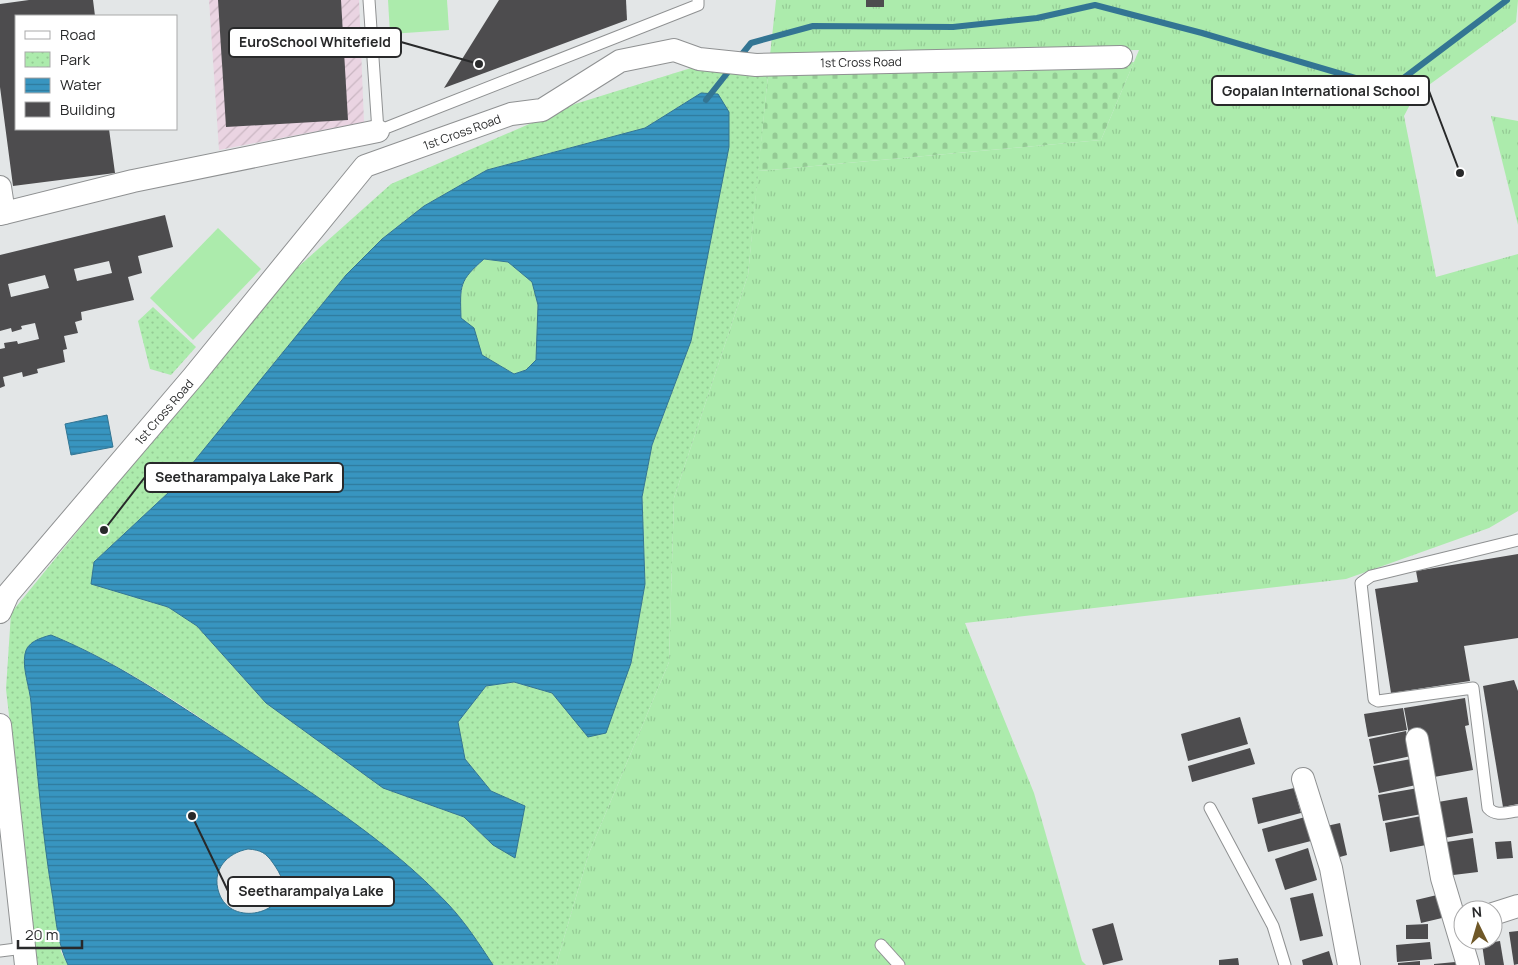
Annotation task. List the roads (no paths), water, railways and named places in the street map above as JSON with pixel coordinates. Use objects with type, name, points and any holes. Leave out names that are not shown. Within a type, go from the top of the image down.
[{"type":"street","name":"1st Cross Road","points":[[0,612],[8,594],[194,377],[365,166],[511,114],[542,110],[620,61],[674,50],[699,59],[756,65],[1121,57]]},
{"type":"street","points":[[0,187],[2,213],[133,181],[378,131]]},
{"type":"street","points":[[0,725],[25,957]]},
{"type":"street","points":[[1417,739],[1442,878],[1453,909]]},
{"type":"street","points":[[1304,779],[1331,868],[1348,965]]},
{"type":"street","points":[[1503,911],[1518,906]]},
{"type":"street","points":[[1465,950],[1468,965]]},
{"type":"lane","points":[[369,0],[378,131],[698,5],[698,0]]},
{"type":"lane","points":[[1518,540],[1371,576],[1361,583],[1374,699],[1378,701],[1473,688],[1488,808],[1492,813],[1498,814],[1518,811]]},
{"type":"lane","points":[[1210,808],[1273,926],[1285,965]]},
{"type":"lane","points":[[881,945],[900,965]]},
{"type":"lane","points":[[0,951],[25,957]]},
{"type":"water","points":[[701,93],[718,94],[729,112],[729,147],[691,341],[652,445],[642,497],[645,584],[631,663],[606,733],[588,737],[552,693],[514,682],[486,686],[458,722],[465,759],[491,791],[525,806],[515,858],[493,845],[464,817],[383,788],[266,703],[197,626],[168,607],[91,584],[94,562],[169,492],[346,275],[382,239],[424,206],[487,170],[645,128]],"holes":[[[484,259],[508,262],[532,282],[538,305],[536,360],[526,370],[514,374],[482,355],[474,328],[461,318],[461,291],[465,279],[470,273]]]},
{"type":"water","points":[[107,415],[113,447],[71,455],[65,424]]},
{"type":"water","points":[[51,635],[99,657],[167,697],[318,797],[373,837],[424,880],[448,904],[478,942],[493,965],[68,965],[58,933],[49,875],[30,697],[24,660],[28,646]],"holes":[[[248,849],[260,851],[273,863],[282,880],[282,892],[277,901],[268,908],[258,912],[246,913],[235,911],[225,904],[219,893],[217,877],[219,870],[227,859],[233,854]]]},
{"type":"waterway","points":[[738,59],[751,43],[813,26],[953,27],[1037,18],[1095,5],[1202,33],[1362,80],[1401,80],[1507,0]]},
{"type":"waterway","points":[[706,100],[732,67]]},
{"type":"place","name":"EuroSchool Whitefield","points":[[479,64]]},
{"type":"place","name":"Gopalan International School","points":[[1460,173]]},
{"type":"place","name":"Seetharampalya Lake Park","points":[[104,530]]},
{"type":"place","name":"Seetharampalya Lake","points":[[192,816]]}]
